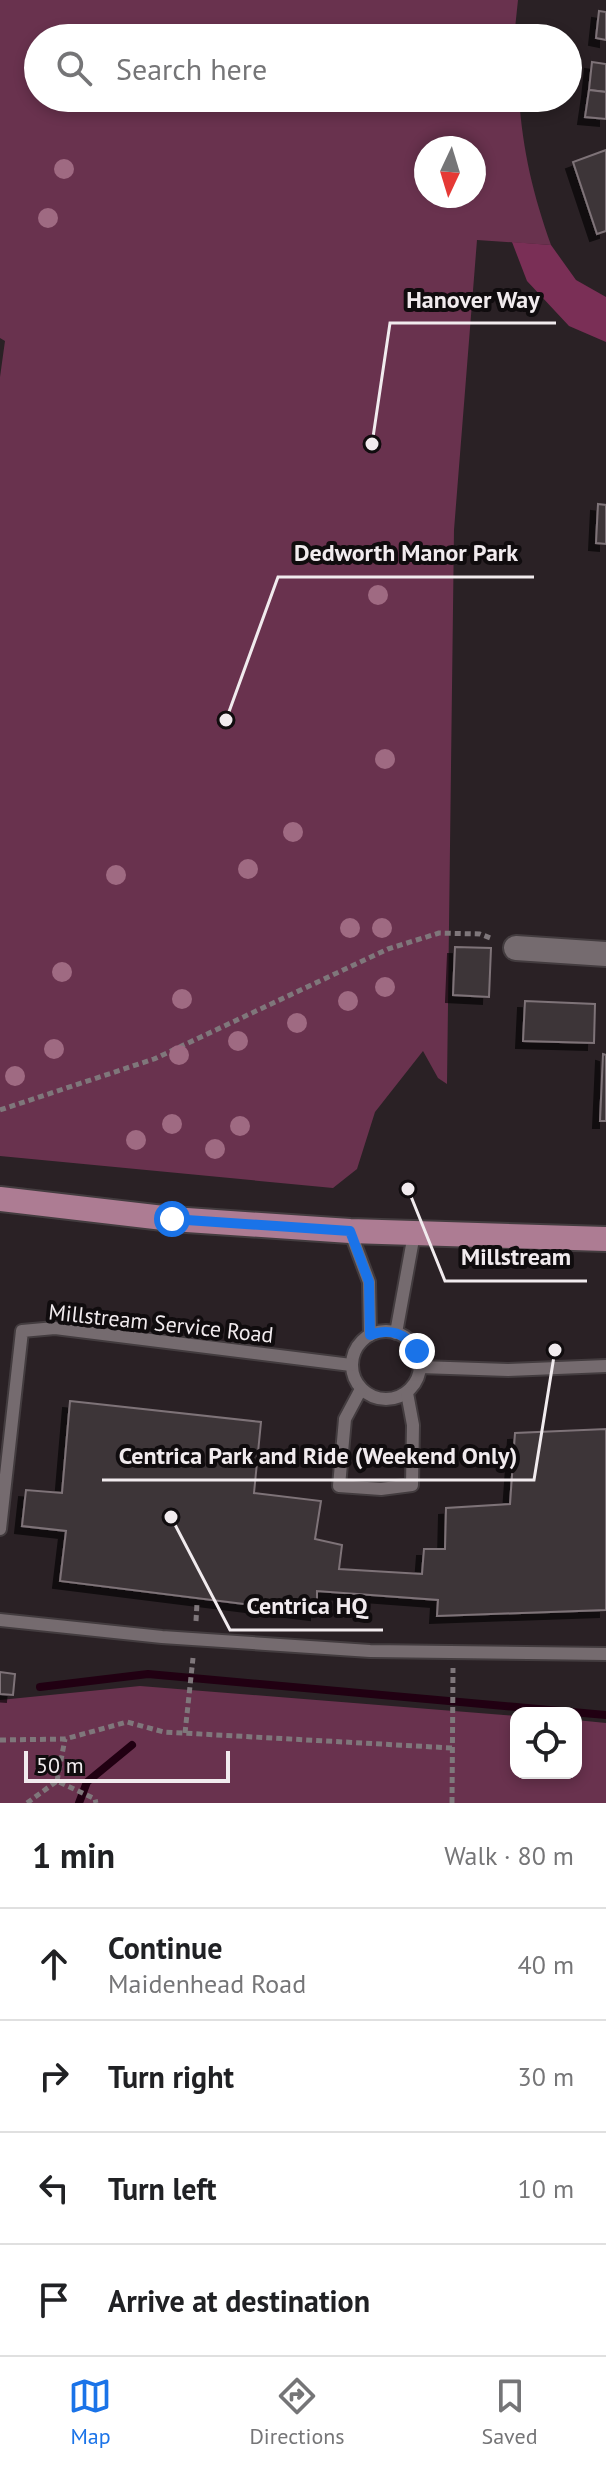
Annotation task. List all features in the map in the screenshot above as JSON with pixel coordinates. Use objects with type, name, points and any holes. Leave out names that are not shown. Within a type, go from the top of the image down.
[{"type":"main road","points":[[0,1199],[172,1219],[350,1231],[606,1239]]},
{"type":"street","points":[[516,948],[606,954]]},
{"type":"lane","points":[[350,1231],[369,1282],[370,1335]]},
{"type":"lane","points":[[396,1333],[414,1234]]},
{"type":"lane","name":"Millstream Service Road","points":[[0,1529],[22,1331],[55,1328],[351,1365]]},
{"type":"lane","points":[[396,1333],[412,1343],[420,1367],[418,1378],[407,1393],[387,1400],[377,1399],[361,1389],[352,1374],[351,1365],[357,1347],[370,1335],[396,1333]]},
{"type":"lane","points":[[420,1367],[508,1370],[606,1366]]},
{"type":"lane","points":[[361,1389],[345,1419],[339,1486],[381,1489],[412,1485],[413,1425],[407,1393]]},
{"type":"lane","points":[[0,1620],[162,1637],[370,1651],[606,1654]]},
{"type":"path","points":[[0,1110],[154,1059],[400,945],[439,933],[480,934],[516,948]]},
{"type":"path","points":[[185,1733],[190,1679]]},
{"type":"path","points":[[452,1803],[453,1694]]},
{"type":"path","points":[[0,1740],[65,1739],[127,1722],[164,1732],[452,1748]]},
{"type":"path","points":[[27,1803],[57,1781],[65,1739]]},
{"type":"path","points":[[57,1781],[96,1801]]},
{"type":"shaded area","points":[[0,0],[518,0],[515,24],[24,24],[24,112],[520,112],[530,173],[551,245],[477,240],[454,530],[447,1084],[438,1078],[423,1051],[375,1112],[357,1169],[333,1188],[0,1156],[0,377],[5,341],[0,338]]},
{"type":"shaded area","points":[[512,242],[551,245],[576,280],[606,297],[606,342],[569,326],[527,281]]},
{"type":"shaded area","points":[[140,1686],[510,1716],[510,1779],[582,1779],[582,1721],[606,1723],[606,1803],[0,1803],[0,1700]]},
{"type":"building","points":[[599,11],[606,12],[606,40],[596,38]]},
{"type":"building","points":[[592,62],[606,64],[606,92],[589,90]]},
{"type":"building","points":[[589,90],[606,92],[606,119],[585,117]]},
{"type":"building","points":[[606,150],[606,231],[597,234],[573,162]]},
{"type":"building","points":[[598,504],[606,505],[606,544],[596,543]]},
{"type":"building","points":[[455,947],[491,948],[489,997],[453,995]]},
{"type":"building","points":[[525,1001],[595,1004],[594,1043],[523,1041]]},
{"type":"building","points":[[603,1054],[606,1055],[606,1121],[600,1121]]},
{"type":"building","points":[[70,1401],[261,1422],[254,1493],[321,1501],[315,1539],[342,1545],[339,1569],[422,1574],[424,1549],[445,1549],[446,1508],[510,1504],[515,1433],[606,1429],[606,1610],[437,1616],[438,1600],[317,1591],[317,1613],[60,1581],[66,1531],[22,1526],[26,1490],[62,1493]]},
{"type":"building","points":[[0,1672],[15,1674],[13,1695],[0,1694]]},
{"type":"waterway","points":[[40,1687],[148,1674],[606,1715]]},
{"type":"waterway","points":[[79,1803],[87,1782],[132,1745]]},
{"type":"place","name":"Hanover Way","points":[[372,444]]},
{"type":"place","name":"Dedworth Manor Park","points":[[226,720]]},
{"type":"place","name":"Millstream","points":[[408,1189]]},
{"type":"place","name":"Centrica Park and Ride (Weekend Only)","points":[[555,1350]]},
{"type":"place","name":"Centrica HQ","points":[[171,1517]]},
{"type":"route","points":[[172,1219],[350,1231],[369,1282],[370,1335],[387,1331],[396,1333],[404,1336],[417,1351]]}]
